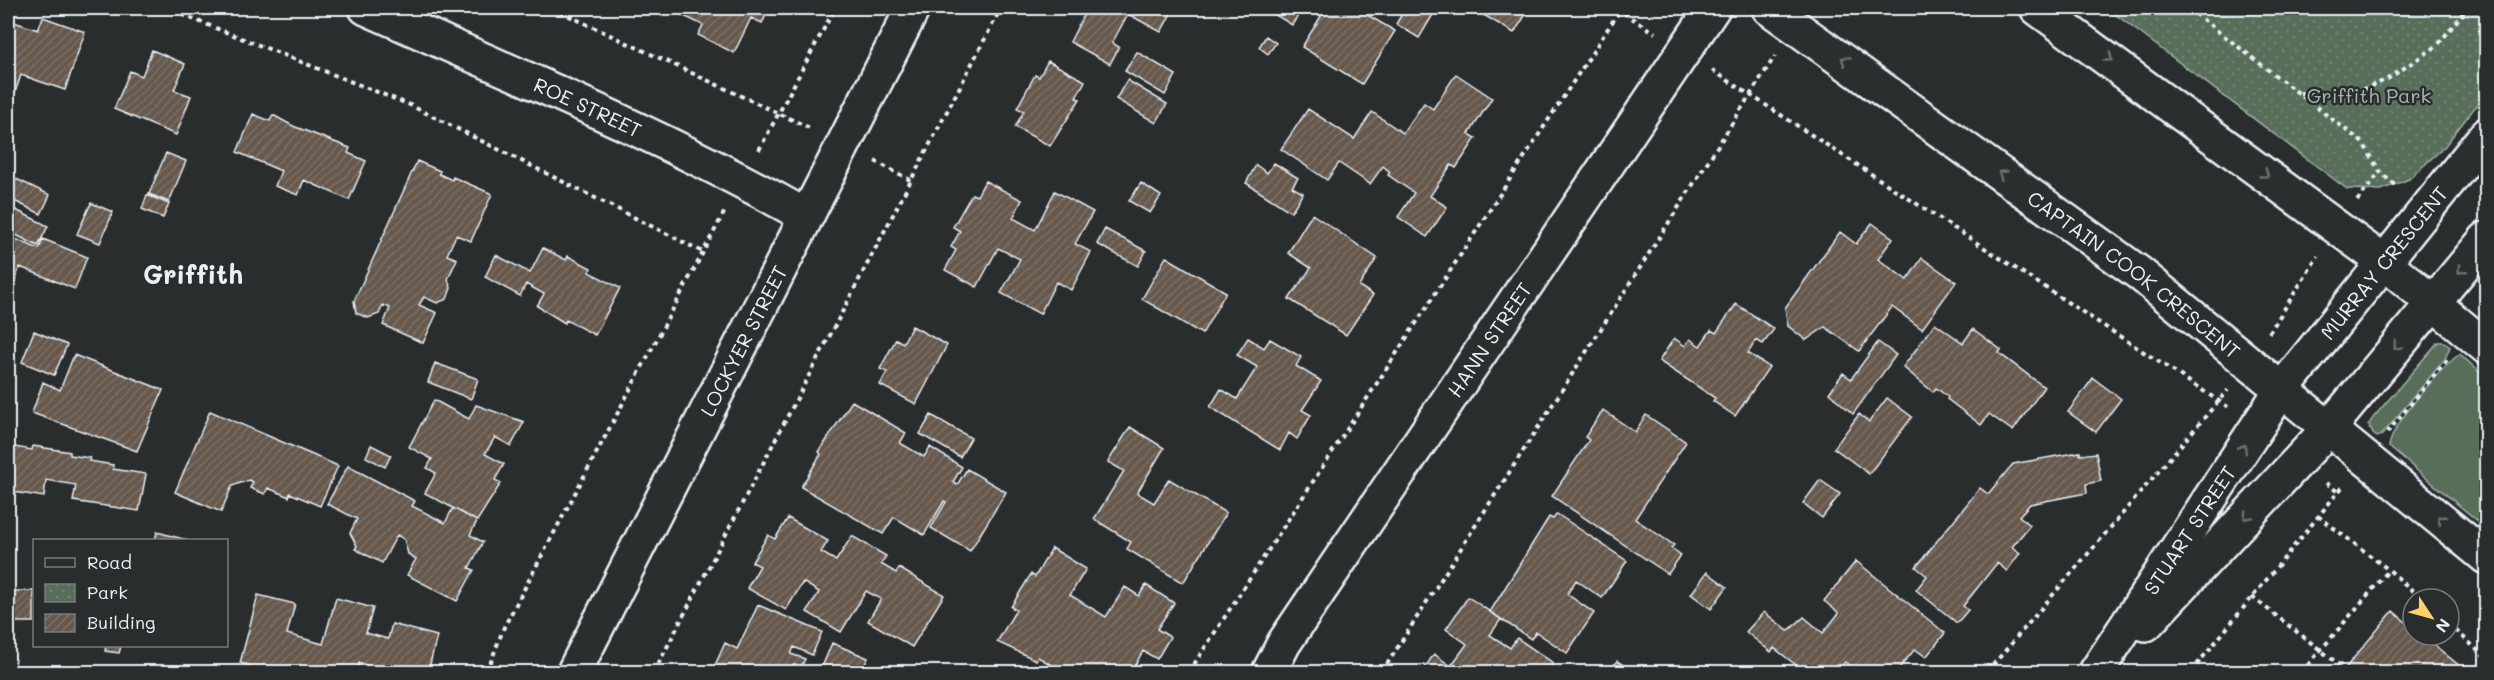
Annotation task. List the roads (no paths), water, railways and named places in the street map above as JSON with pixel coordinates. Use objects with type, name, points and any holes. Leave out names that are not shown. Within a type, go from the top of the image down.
[{"type":"street","name":"ROE STREET","points":[[366,8],[641,130],[741,180],[806,216]]},
{"type":"street","name":"LOCKYER STREET","points":[[573,672],[913,8]]},
{"type":"street","name":"HANN STREET","points":[[1269,672],[1291,633],[1713,8]]},
{"type":"street","name":"CAPTAIN COOK CRESCENT","points":[[1768,8],[2139,273],[2487,557]]},
{"type":"street","points":[[2037,8],[2384,262],[2487,346]]},
{"type":"street","name":"MURRAY CRESCENT","points":[[2282,389],[2487,135]]},
{"type":"street","points":[[2330,427],[2487,239]]},
{"type":"street","name":"STUART STREET","points":[[2096,672],[2282,389]]},
{"type":"street","name":"STUART STREET","points":[[2102,672],[2330,427]]},
{"type":"district","name":"Griffith","points":[[193,274]]},
{"type":"park label","name":"Griffith Park","points":[[2369,95]]}]
